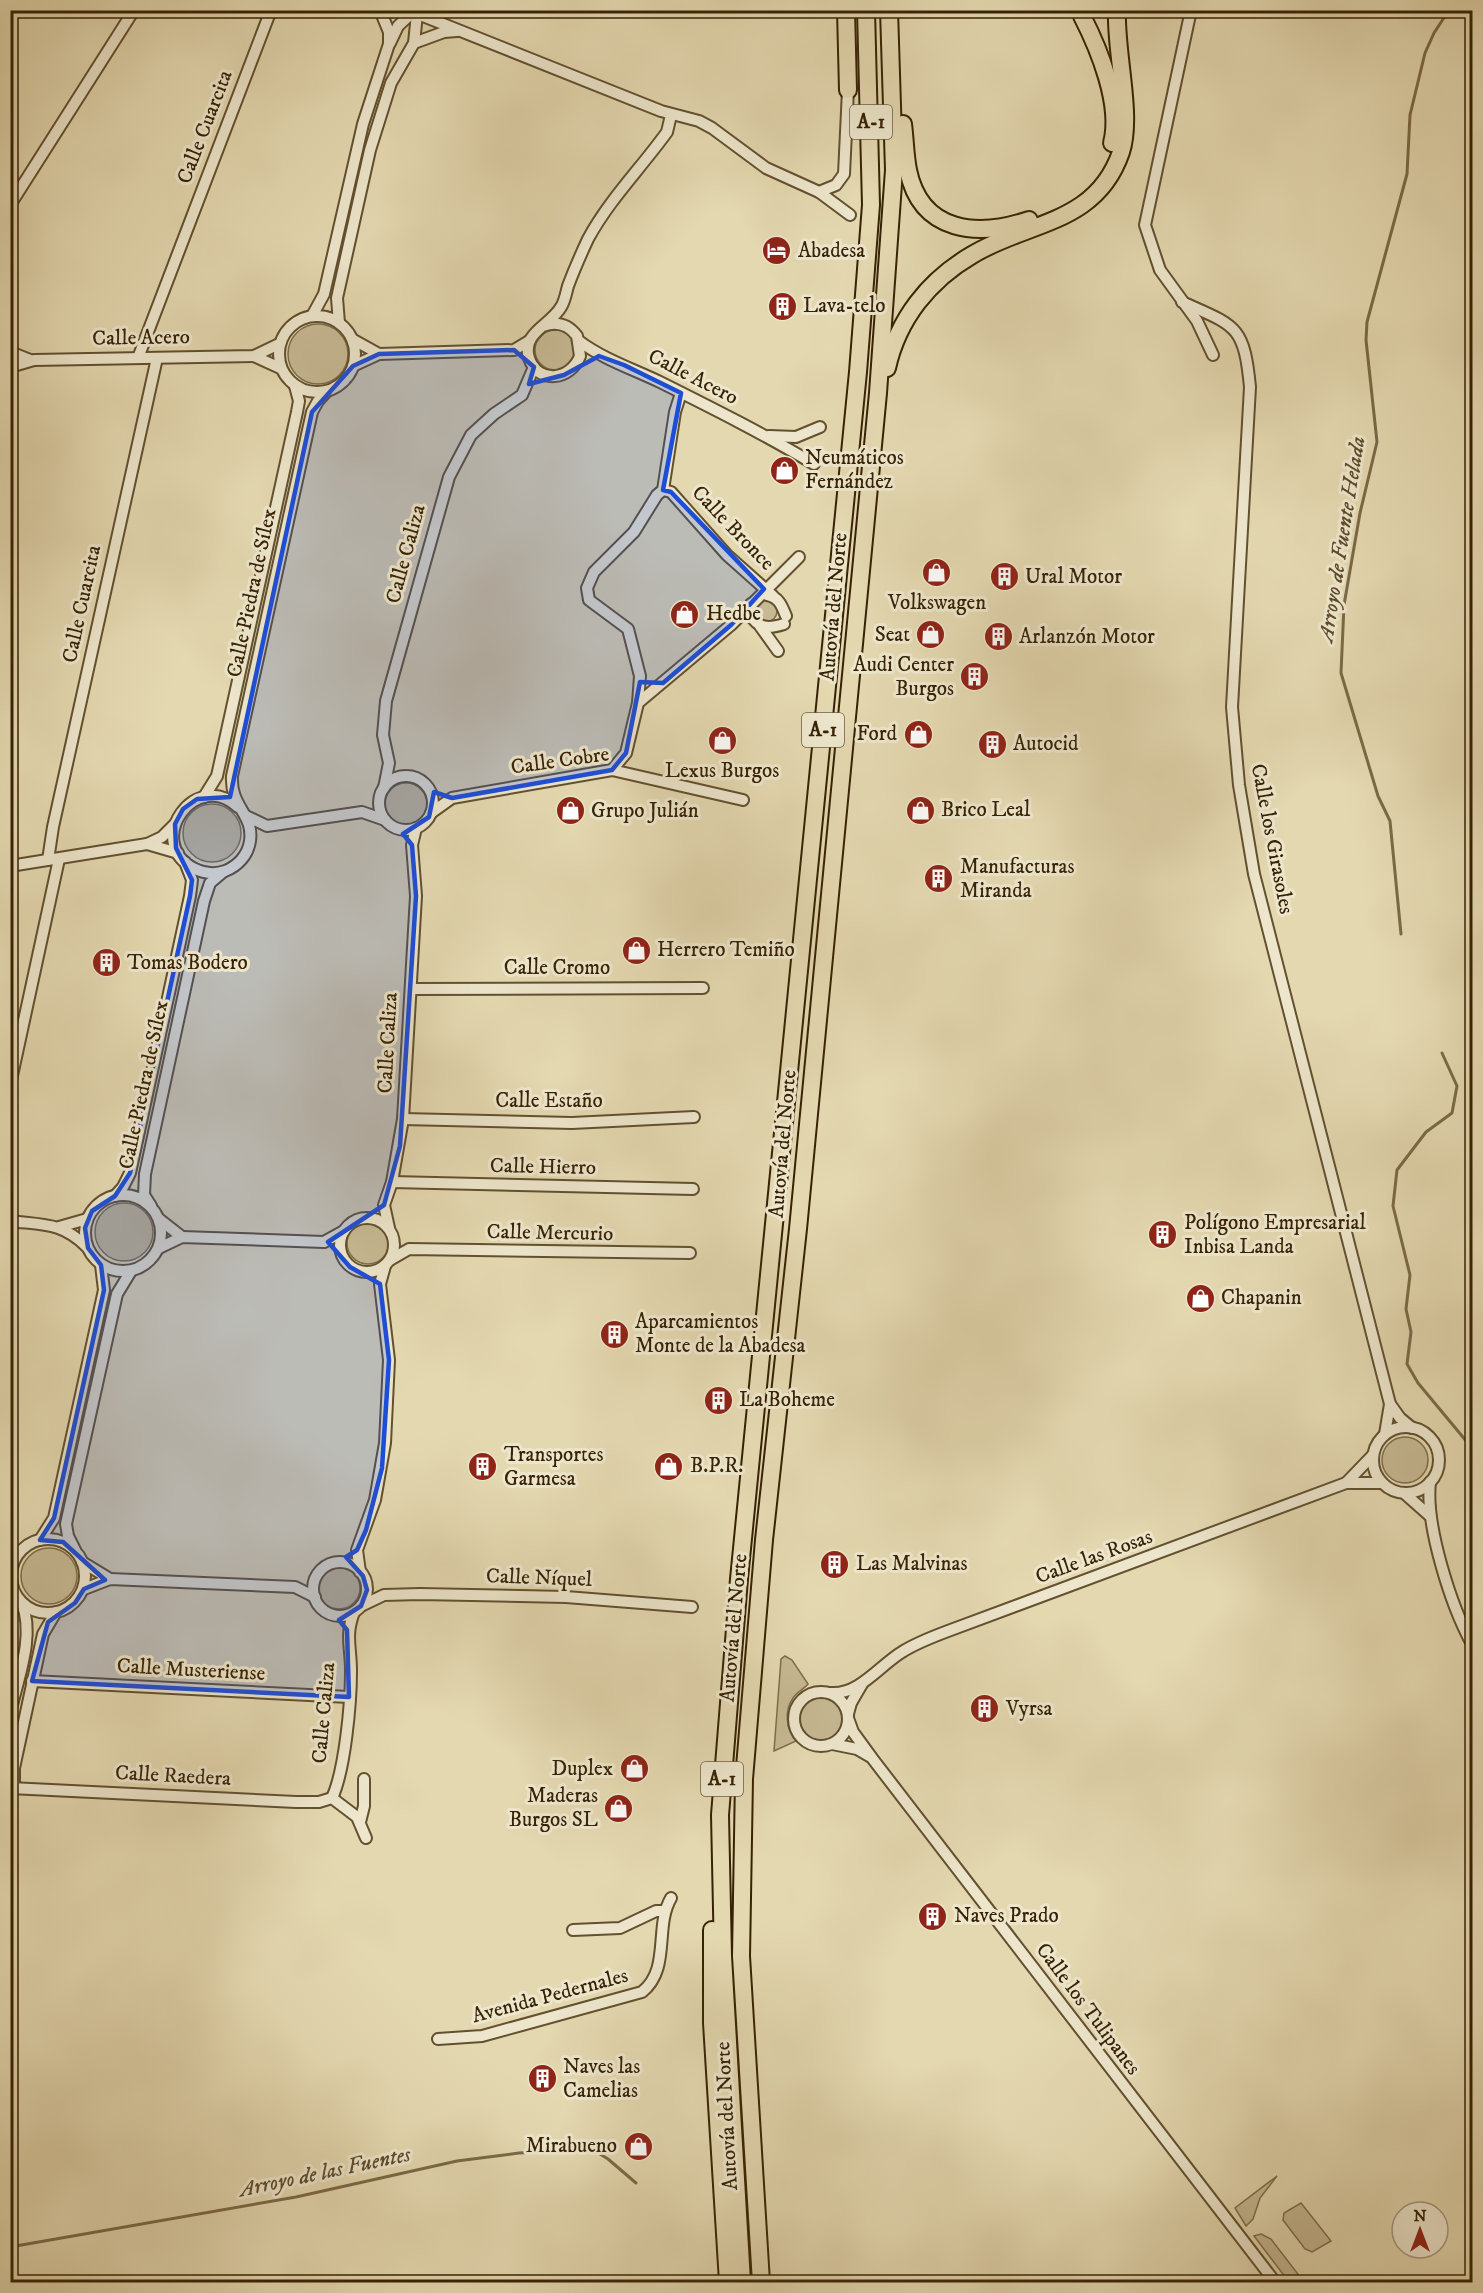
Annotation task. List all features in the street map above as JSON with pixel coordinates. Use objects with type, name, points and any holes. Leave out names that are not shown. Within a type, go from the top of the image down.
[{"type":"highway","points":[[846,10],[848,90]]},
{"type":"highway","name":"Autovía del Norte","points":[[742,2283],[723,1956],[720,1815],[739,1579],[856,384],[871,205],[870,85],[866,10]]},
{"type":"highway","name":"Autovía del Norte","points":[[761,2283],[741,1956],[742,1817],[764,1540],[798,1229],[874,428],[892,208],[893,89],[889,10]]},
{"type":"highway","points":[[874,428],[892,349],[908,316],[923,294],[940,276],[974,254],[1062,216],[1092,199],[1112,172],[1122,149],[1125,122],[1125,101],[1117,45],[1117,10]]},
{"type":"highway","points":[[893,89],[902,114],[908,170],[922,203],[947,223],[963,229],[991,230],[1029,220],[1081,194],[1093,183],[1107,160],[1113,139],[1112,102],[1100,54],[1082,16]]},
{"type":"highway","points":[[720,1815],[712,1891],[712,2023],[728,2283]]},
{"type":"street","points":[[10,205],[77,96],[134,10]]},
{"type":"street","name":"Calle Cuarcita","points":[[138,358],[271,10]]},
{"type":"street","points":[[380,10],[389,32],[389,44]]},
{"type":"street","points":[[1191,10],[1146,208],[1145,225],[1160,270],[1197,321],[1213,355]]},
{"type":"street","points":[[312,316],[324,294],[363,124],[389,44],[398,26],[413,12]]},
{"type":"street","points":[[413,12],[671,115],[699,121],[766,168],[819,192],[850,215]]},
{"type":"street","points":[[339,323],[337,298],[375,131],[391,82],[414,43],[413,12]]},
{"type":"street","points":[[414,43],[444,33],[460,31]]},
{"type":"street","points":[[819,192],[836,185],[844,174],[848,90]]},
{"type":"street","points":[[353,366],[379,354],[514,350],[529,341],[562,306],[577,264],[596,225],[667,132],[671,115]]},
{"type":"street","name":"Calle los Girasoles","points":[[1182,302],[1236,330],[1247,352],[1250,387],[1242,553],[1232,677],[1232,707],[1239,785],[1254,873],[1390,1404],[1400,1418],[1412,1428]]},
{"type":"street","points":[[562,306],[568,327],[579,340],[580,356],[575,367]]},
{"type":"street","points":[[352,339],[355,354],[353,366],[344,381],[327,391],[313,393],[295,386],[280,368],[279,344],[290,326],[312,316],[329,318],[339,323],[352,339],[379,354]]},
{"type":"street","points":[[543,326],[555,323],[568,327]]},
{"type":"street","name":"Calle Acero","points":[[579,340],[599,356],[624,365],[767,436],[814,464]]},
{"type":"street","points":[[529,341],[528,352],[533,365]]},
{"type":"street","name":"Calle Acero","points":[[10,366],[30,360],[254,356],[279,344]]},
{"type":"street","points":[[514,350],[552,376],[564,375],[599,356]]},
{"type":"street","points":[[10,354],[10,366]]},
{"type":"street","name":"Calle Acero","points":[[10,354],[30,360]]},
{"type":"street","name":"Calle Acero","points":[[254,356],[280,368]]},
{"type":"street","name":"Calle Cuarcita","points":[[10,1085],[54,859],[53,827],[157,358]]},
{"type":"street","name":"Calle Caliza","points":[[382,793],[389,764],[383,735],[388,694],[449,477],[471,435],[494,414],[522,395],[529,384],[533,365]]},
{"type":"street","name":"Calle Caliza","points":[[529,384],[552,376]]},
{"type":"street","name":"Calle Piedra de Sílex","points":[[204,797],[217,776],[294,427],[299,401],[295,386]]},
{"type":"street","name":"Calle Piedra de Sílex","points":[[242,811],[231,790],[234,766],[312,412],[327,391]]},
{"type":"street","points":[[612,770],[626,753],[638,703],[640,676],[628,629],[589,600],[587,588],[594,572],[634,532],[657,495],[663,490],[675,412],[681,393]]},
{"type":"street","name":"Calle Acero","points":[[767,436],[796,437],[820,426]]},
{"type":"street","name":"Calle Bronce","points":[[663,490],[671,492],[727,555],[781,603],[785,620],[770,628],[757,624]]},
{"type":"street","points":[[638,703],[732,625],[753,601],[769,592],[799,557]]},
{"type":"street","points":[[753,601],[749,613],[778,651]]},
{"type":"street","points":[[732,625],[744,620],[757,624]]},
{"type":"street","points":[[640,676],[651,682],[663,683]]},
{"type":"street","points":[[389,764],[409,777],[421,781],[433,799],[431,813],[423,824],[416,828],[398,829]]},
{"type":"street","name":"Calle Cobre","points":[[431,813],[452,798],[612,770],[743,800]]},
{"type":"street","points":[[362,812],[395,779],[409,777]]},
{"type":"street","name":"Calle Cobre","points":[[429,790],[452,798]]},
{"type":"street","points":[[382,793],[381,812],[386,820]]},
{"type":"street","points":[[10,866],[147,844],[162,837],[175,824],[186,807],[204,797],[219,797],[267,826]]},
{"type":"street","points":[[242,811],[250,830],[250,844]]},
{"type":"street","points":[[147,844],[182,857],[200,871],[223,872],[240,861],[250,844],[267,826],[362,812],[386,820],[398,829],[412,845]]},
{"type":"street","points":[[175,824],[174,837],[182,857]]},
{"type":"street","name":"Calle Caliza","points":[[384,1205],[392,1182],[403,1119],[416,896],[412,845],[416,828]]},
{"type":"street","name":"Calle Piedra de Sílex","points":[[115,1196],[130,1173],[190,896],[192,880],[182,857]]},
{"type":"street","name":"Calle Piedra de Sílex","points":[[151,1206],[144,1195],[145,1174],[196,935],[210,883],[223,872]]},
{"type":"street","name":"Calle Cromo","points":[[411,989],[703,988]]},
{"type":"street","name":"Calle Estaño","points":[[403,1119],[572,1123],[694,1117]]},
{"type":"street","name":"Calle Hierro","points":[[392,1182],[693,1189]]},
{"type":"street","points":[[87,1248],[85,1228],[87,1219],[98,1204],[115,1196],[128,1195],[140,1199],[151,1206],[159,1219],[182,1237]]},
{"type":"street","points":[[10,1221],[58,1227],[73,1233],[101,1265],[121,1272],[131,1271],[147,1263],[159,1248],[182,1237],[324,1242],[344,1231],[352,1222],[364,1218],[384,1205],[394,1246],[380,1284],[389,1360],[385,1443],[375,1500],[357,1550],[367,1590],[357,1609],[344,1616],[332,1615]]},
{"type":"street","points":[[359,1271],[375,1271],[409,1249],[380,1221],[364,1218]]},
{"type":"street","points":[[58,1227],[87,1219]]},
{"type":"street","points":[[159,1219],[161,1239],[159,1248]]},
{"type":"street","points":[[341,1255],[340,1243],[344,1231]]},
{"type":"street","points":[[324,1242],[341,1255],[347,1263],[380,1284]]},
{"type":"street","name":"Calle Mercurio","points":[[409,1249],[690,1253]]},
{"type":"street","points":[[40,1540],[54,1518],[104,1290],[101,1265]]},
{"type":"street","points":[[22,1603],[33,1611],[65,1610],[75,1603],[84,1589],[86,1576],[82,1562],[68,1536],[66,1524],[117,1294],[131,1271]]},
{"type":"street","name":"Calle los Girasoles","points":[[1385,1434],[1390,1404]]},
{"type":"street","points":[[1404,1493],[1422,1488],[1430,1482],[1438,1467],[1436,1446],[1430,1438],[1412,1428],[1398,1428],[1385,1434],[1373,1455],[1376,1474],[1382,1482],[1404,1493],[1430,1516]]},
{"type":"street","name":"Calle las Rosas","points":[[1346,1483],[1373,1455]]},
{"type":"street","name":"Calle las Rosas","points":[[831,1693],[841,1694],[864,1682],[902,1652],[922,1641],[1346,1483],[1382,1482]]},
{"type":"street","points":[[1430,1482],[1430,1516],[1456,1608],[1473,1644]]},
{"type":"street","points":[[10,1713],[14,1682],[28,1635],[28,1618],[22,1603],[12,1589],[10,1576],[14,1557],[33,1542],[40,1540],[63,1542],[75,1550]]},
{"type":"street","points":[[295,1587],[316,1577],[324,1568],[357,1550]]},
{"type":"street","points":[[82,1562],[110,1580]]},
{"type":"street","points":[[336,1563],[346,1563],[362,1574],[372,1589],[384,1595]]},
{"type":"street","points":[[316,1577],[315,1597],[319,1606],[347,1630]]},
{"type":"street","points":[[84,1589],[110,1580],[295,1587],[315,1597]]},
{"type":"street","name":"Calle Níquel","points":[[357,1609],[384,1595],[566,1597],[692,1607]]},
{"type":"street","name":"Calle Caliza","points":[[332,1798],[337,1782],[349,1697],[351,1671],[347,1630],[357,1609]]},
{"type":"street","points":[[12,1788],[14,1768],[43,1634],[56,1612]]},
{"type":"street","name":"Calle Musteriense","points":[[33,1681],[48,1684],[349,1697]]},
{"type":"street","name":"Calle las Rosas","points":[[848,1716],[851,1703],[864,1682]]},
{"type":"street","points":[[821,1691],[839,1698],[848,1716],[844,1733],[832,1744],[811,1744],[803,1739],[794,1723],[794,1713],[803,1698],[821,1691]]},
{"type":"street","name":"Calle los Tulipanes","points":[[848,1716],[853,1731],[872,1758],[1275,2283]]},
{"type":"street","name":"Calle los Tulipanes","points":[[832,1744],[857,1749],[872,1758]]},
{"type":"street","points":[[360,1822],[364,1806],[364,1779]]},
{"type":"street","name":"Calle Raedera","points":[[12,1788],[296,1802],[319,1802],[332,1798]]},
{"type":"street","points":[[332,1798],[357,1816],[366,1838]]},
{"type":"street","name":"Avenida Pedernales","points":[[438,2039],[482,2036],[642,1992],[654,1980],[658,1969],[664,1911],[671,1898]]},
{"type":"street","points":[[573,1929],[621,1928],[656,1911],[664,1911]]},
{"type":"highlighted area","points":[[514,350],[534,367],[529,384],[564,375],[599,356],[624,365],[681,393],[663,490],[671,492],[764,589],[731,625],[663,683],[640,682],[626,753],[612,770],[452,798],[434,792],[429,817],[403,834],[412,845],[416,896],[400,1146],[384,1205],[328,1242],[350,1267],[380,1284],[389,1360],[382,1468],[366,1530],[357,1550],[346,1557],[363,1576],[367,1590],[361,1606],[339,1620],[347,1630],[349,1697],[32,1681],[48,1622],[75,1603],[84,1589],[105,1580],[63,1542],[40,1540],[54,1518],[104,1290],[101,1265],[88,1248],[85,1228],[92,1211],[115,1196],[130,1173],[190,896],[192,880],[176,848],[175,824],[183,809],[197,799],[230,797],[312,412],[353,366],[379,354]]},
{"type":"shaded area","points":[[318,324],[339,333],[348,354],[339,375],[318,384],[297,375],[288,354],[297,333]]},
{"type":"shaded area","points":[[555,330],[563,331],[569,336],[574,342],[574,358],[569,364],[563,369],[555,370],[547,369],[541,364],[536,358],[535,350],[536,342],[541,336],[547,331]]},
{"type":"shaded area","points":[[762,600],[770,600],[777,607],[777,615],[770,622],[762,622],[755,615],[755,607]]},
{"type":"shaded area","points":[[406,783],[421,789],[427,804],[421,819],[406,825],[391,819],[385,804],[391,789]]},
{"type":"shaded area","points":[[206,804],[218,804],[233,812],[241,827],[241,839],[233,854],[218,862],[206,862],[191,854],[183,839],[183,827],[191,812]]},
{"type":"shaded area","points":[[118,1203],[130,1203],[145,1211],[153,1226],[153,1238],[145,1253],[130,1261],[118,1261],[103,1253],[95,1238],[95,1226],[103,1211]]},
{"type":"shaded area","points":[[368,1222],[383,1228],[389,1243],[383,1258],[368,1264],[353,1258],[347,1243],[353,1228]]},
{"type":"shaded area","points":[[1405,1437],[1421,1444],[1428,1460],[1421,1476],[1405,1483],[1389,1476],[1382,1460],[1389,1444]]},
{"type":"shaded area","points":[[43,1548],[55,1548],[65,1552],[73,1560],[77,1576],[73,1592],[65,1600],[55,1604],[43,1604],[33,1600],[25,1592],[21,1582],[21,1570],[25,1560],[33,1552]]},
{"type":"shaded area","points":[[339,1567],[354,1573],[360,1588],[354,1603],[339,1609],[324,1603],[318,1588],[324,1573]]},
{"type":"shaded area","points":[[785,1656],[792,1660],[808,1684],[795,1696],[788,1709],[788,1726],[796,1741],[774,1751],[781,1659]]},
{"type":"shaded area","points":[[821,1698],[836,1704],[842,1719],[836,1734],[821,1740],[806,1734],[800,1719],[806,1704]]},
{"type":"shaded area","points":[[1277,2176],[1260,2198],[1253,2219],[1246,2226],[1235,2208]]},
{"type":"shaded area","points":[[1301,2203],[1331,2241],[1312,2252],[1305,2249],[1283,2220],[1284,2213]]},
{"type":"shaded area","points":[[1261,2234],[1271,2239],[1304,2282],[1289,2282],[1254,2236]]},
{"type":"waterway","name":"Arroyo de Fuente Helada","points":[[1401,934],[1390,821],[1378,796],[1341,673],[1344,605],[1360,513],[1377,442],[1366,340],[1367,322],[1407,174],[1410,115],[1425,53],[1434,33],[1449,10]]},
{"type":"waterway","name":"Arroyo de Fuente Helada","points":[[1442,1053],[1457,1086],[1452,1113],[1426,1132],[1397,1170],[1393,1206],[1410,1275],[1406,1309],[1411,1332],[1407,1364],[1418,1383],[1472,1448]]},
{"type":"waterway","name":"Arroyo de las Fuentes","points":[[10,2247],[296,2197],[457,2161],[519,2153],[592,2149],[608,2159],[636,2183]]},
{"type":"place","name":"Abadesa","points":[[777,251]]},
{"type":"place","name":"Lava-telo","points":[[782,306]]},
{"type":"place","name":"Neumáticos Fernández","points":[[784,470]]},
{"type":"place","name":"Volkswagen","points":[[937,572]]},
{"type":"place","name":"Ural Motor","points":[[1004,577]]},
{"type":"place","name":"Hedbe","points":[[685,614]]},
{"type":"place","name":"Seat","points":[[931,635]]},
{"type":"place","name":"Arlanzón Motor","points":[[998,637]]},
{"type":"place","name":"Audi Center Burgos","points":[[975,677]]},
{"type":"place","name":"Ford","points":[[918,734]]},
{"type":"place","name":"Lexus Burgos","points":[[722,740]]},
{"type":"place","name":"Autocid","points":[[992,744]]},
{"type":"place","name":"Brico Leal","points":[[920,810]]},
{"type":"place","name":"Grupo Julián","points":[[570,811]]},
{"type":"place","name":"Manufacturas Miranda","points":[[939,879]]},
{"type":"place","name":"Herrero Temiño","points":[[636,950]]},
{"type":"place","name":"Tomas Bodero","points":[[106,963]]},
{"type":"place","name":"Polígono Empresarial Inbisa Landa","points":[[1163,1235]]},
{"type":"place","name":"Chapanin","points":[[1200,1298]]},
{"type":"place","name":"Aparcamientos Monte de la Abadesa","points":[[614,1334]]},
{"type":"place","name":"La Boheme","points":[[718,1400]]},
{"type":"place","name":"B.P.R.","points":[[669,1466]]},
{"type":"place","name":"Transportes Garmesa","points":[[483,1467]]},
{"type":"place","name":"Las Malvinas","points":[[835,1564]]},
{"type":"place","name":"Vyrsa","points":[[985,1709]]},
{"type":"place","name":"Duplex","points":[[634,1769]]},
{"type":"place","name":"Maderas Burgos SL","points":[[619,1808]]},
{"type":"place","name":"Naves Prado","points":[[933,1916]]},
{"type":"place","name":"Naves las Camelias","points":[[542,2079]]},
{"type":"place","name":"Mirabueno","points":[[638,2146]]}]
